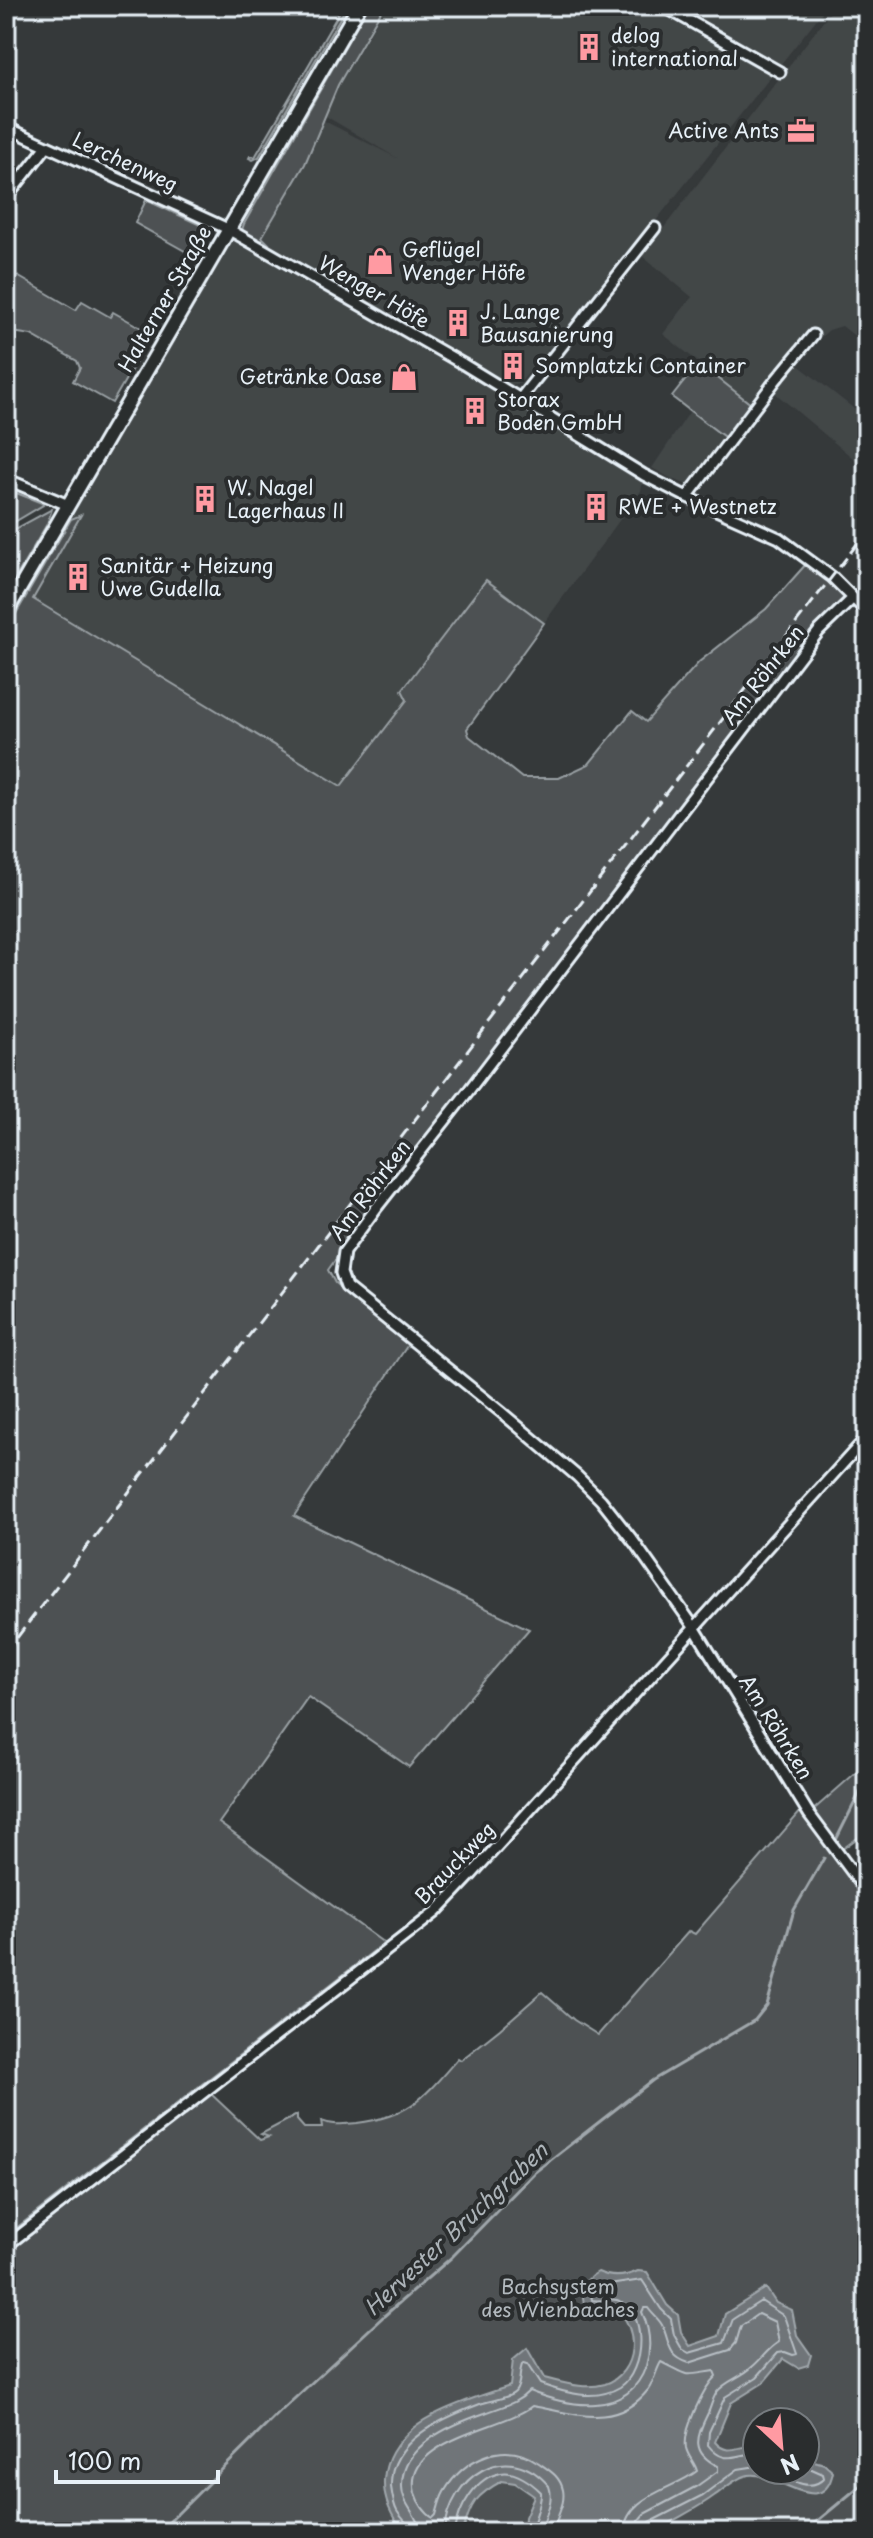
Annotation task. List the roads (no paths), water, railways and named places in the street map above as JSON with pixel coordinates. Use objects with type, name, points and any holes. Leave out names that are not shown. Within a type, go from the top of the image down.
[{"type":"main road","name":"Halterner Straße","points":[[6,612],[359,6]]},
{"type":"street","points":[[663,6],[780,72]]},
{"type":"street","name":"Lerchenweg","points":[[6,127],[228,229]]},
{"type":"street","points":[[6,198],[47,146]]},
{"type":"street","points":[[520,399],[655,228]]},
{"type":"street","name":"Wenger Höfe","points":[[228,229],[463,364],[644,475],[779,538],[821,568],[867,612]]},
{"type":"street","points":[[687,497],[813,335]]},
{"type":"street","points":[[6,479],[68,505]]},
{"type":"street","name":"Am Röhrken","points":[[853,598],[819,631],[677,815],[377,1207],[344,1252],[340,1264],[346,1287],[588,1486],[634,1542],[694,1627],[809,1814],[867,1892]]},
{"type":"street","name":"Brauckweg","points":[[6,2246],[436,1912],[867,1437]]},
{"type":"water","points":[[598,2272],[628,2275],[647,2272],[667,2305],[678,2315],[681,2332],[690,2346],[719,2336],[725,2314],[766,2288],[776,2303],[792,2310],[797,2335],[811,2355],[808,2365],[798,2368],[783,2359],[763,2383],[731,2403],[715,2442],[725,2449],[741,2448],[741,2478],[692,2510],[649,2532],[524,2532],[525,2517],[534,2496],[515,2483],[502,2481],[475,2501],[463,2532],[404,2532],[388,2505],[384,2478],[392,2452],[401,2440],[433,2415],[510,2386],[513,2360],[527,2348],[544,2378],[590,2386],[616,2379],[624,2370],[632,2349],[628,2326],[614,2308],[592,2310],[584,2305],[583,2289],[589,2278]]},
{"type":"water","points":[[821,2463],[833,2472],[827,2486],[819,2493],[788,2486],[821,2486]]},
{"type":"waterway","points":[[836,1840],[867,1778]]},
{"type":"waterway","name":"Hervester Bruchgraben","points":[[159,2532],[282,2410],[452,2257],[535,2172],[653,2080],[755,2020],[767,2005],[794,1910],[824,1858]]},
{"type":"waterway","points":[[804,2532],[867,2480]]},
{"type":"railway","points":[[6,1652],[867,531]]},
{"type":"place","name":"delog international","points":[[589,47]]},
{"type":"place","name":"Active Ants","points":[[801,131]]},
{"type":"place","name":"Geflügel Wenger Höfe","points":[[380,261]]},
{"type":"place","name":"J. Lange Bausanierung","points":[[458,323]]},
{"type":"place","name":"Somplatzki Container","points":[[513,366]]},
{"type":"place","name":"Getränke Oase","points":[[404,377]]},
{"type":"place","name":"Storax Boden GmbH","points":[[475,411]]},
{"type":"place","name":"W. Nagel Lagerhaus II","points":[[205,499]]},
{"type":"place","name":"RWE + Westnetz","points":[[596,507]]},
{"type":"place","name":"Sanitär + Heizung Uwe Gudella","points":[[78,577]]},
{"type":"park label","name":"Bachsystem des Wienbaches","points":[[558,2298]]}]
